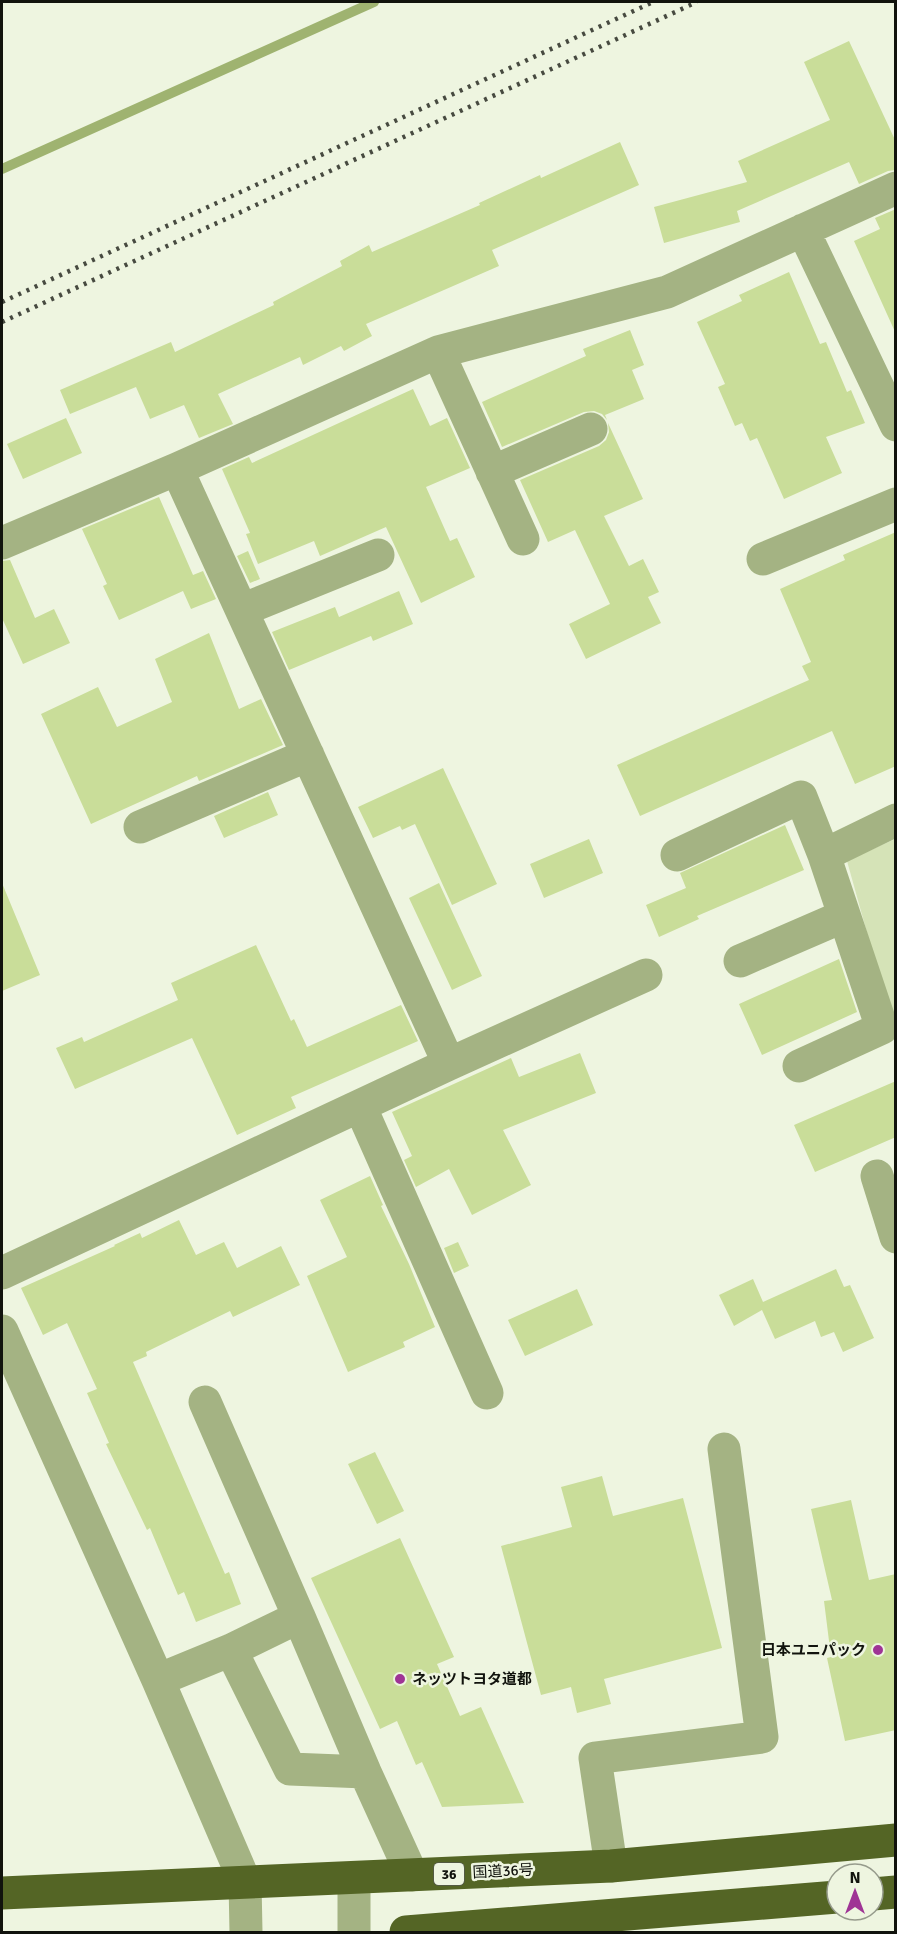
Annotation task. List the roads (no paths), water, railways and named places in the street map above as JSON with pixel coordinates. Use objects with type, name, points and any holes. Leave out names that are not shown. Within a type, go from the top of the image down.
[{"type":"highway","name":"国道36号","points":[[2,1893],[611,1866],[896,1840]]},
{"type":"highway","points":[[406,1932],[644,1923],[825,1899]]},
{"type":"street","points":[[2,543],[177,469],[438,352],[667,292],[896,188]]},
{"type":"street","points":[[803,230],[896,425]]},
{"type":"street","points":[[438,352],[523,539]]},
{"type":"street","points":[[492,472],[591,429]]},
{"type":"street","points":[[177,469],[449,1064]]},
{"type":"street","points":[[763,559],[896,504]]},
{"type":"street","points":[[242,610],[378,555]]},
{"type":"street","points":[[140,827],[308,755]]},
{"type":"street","points":[[677,855],[801,797],[824,855],[882,1028],[799,1066]]},
{"type":"street","points":[[824,855],[896,820]]},
{"type":"street","points":[[740,961],[844,916]]},
{"type":"street","points":[[2,1273],[449,1064],[646,975]]},
{"type":"street","points":[[360,1106],[487,1393]]},
{"type":"street","points":[[877,1176],[896,1237]]},
{"type":"street","points":[[2,1331],[158,1680],[245,1882],[246,1932]]},
{"type":"street","points":[[204,1402],[412,1875]]},
{"type":"street","points":[[611,1866],[595,1758],[762,1737],[724,1449]]},
{"type":"street","points":[[158,1680],[231,1650],[299,1617]]},
{"type":"street","points":[[231,1650],[290,1769],[365,1772]]},
{"type":"street","points":[[354,1878],[354,1932]]},
{"type":"waterway","points":[[2,169],[374,2]]},
{"type":"railway","points":[[2,302],[653,2]]},
{"type":"railway","points":[[2,322],[697,2]]},
{"type":"place","name":"日本ユニパック","points":[[878,1650]]},
{"type":"place","name":"ネッツトヨタ道都","points":[[400,1679]]}]
